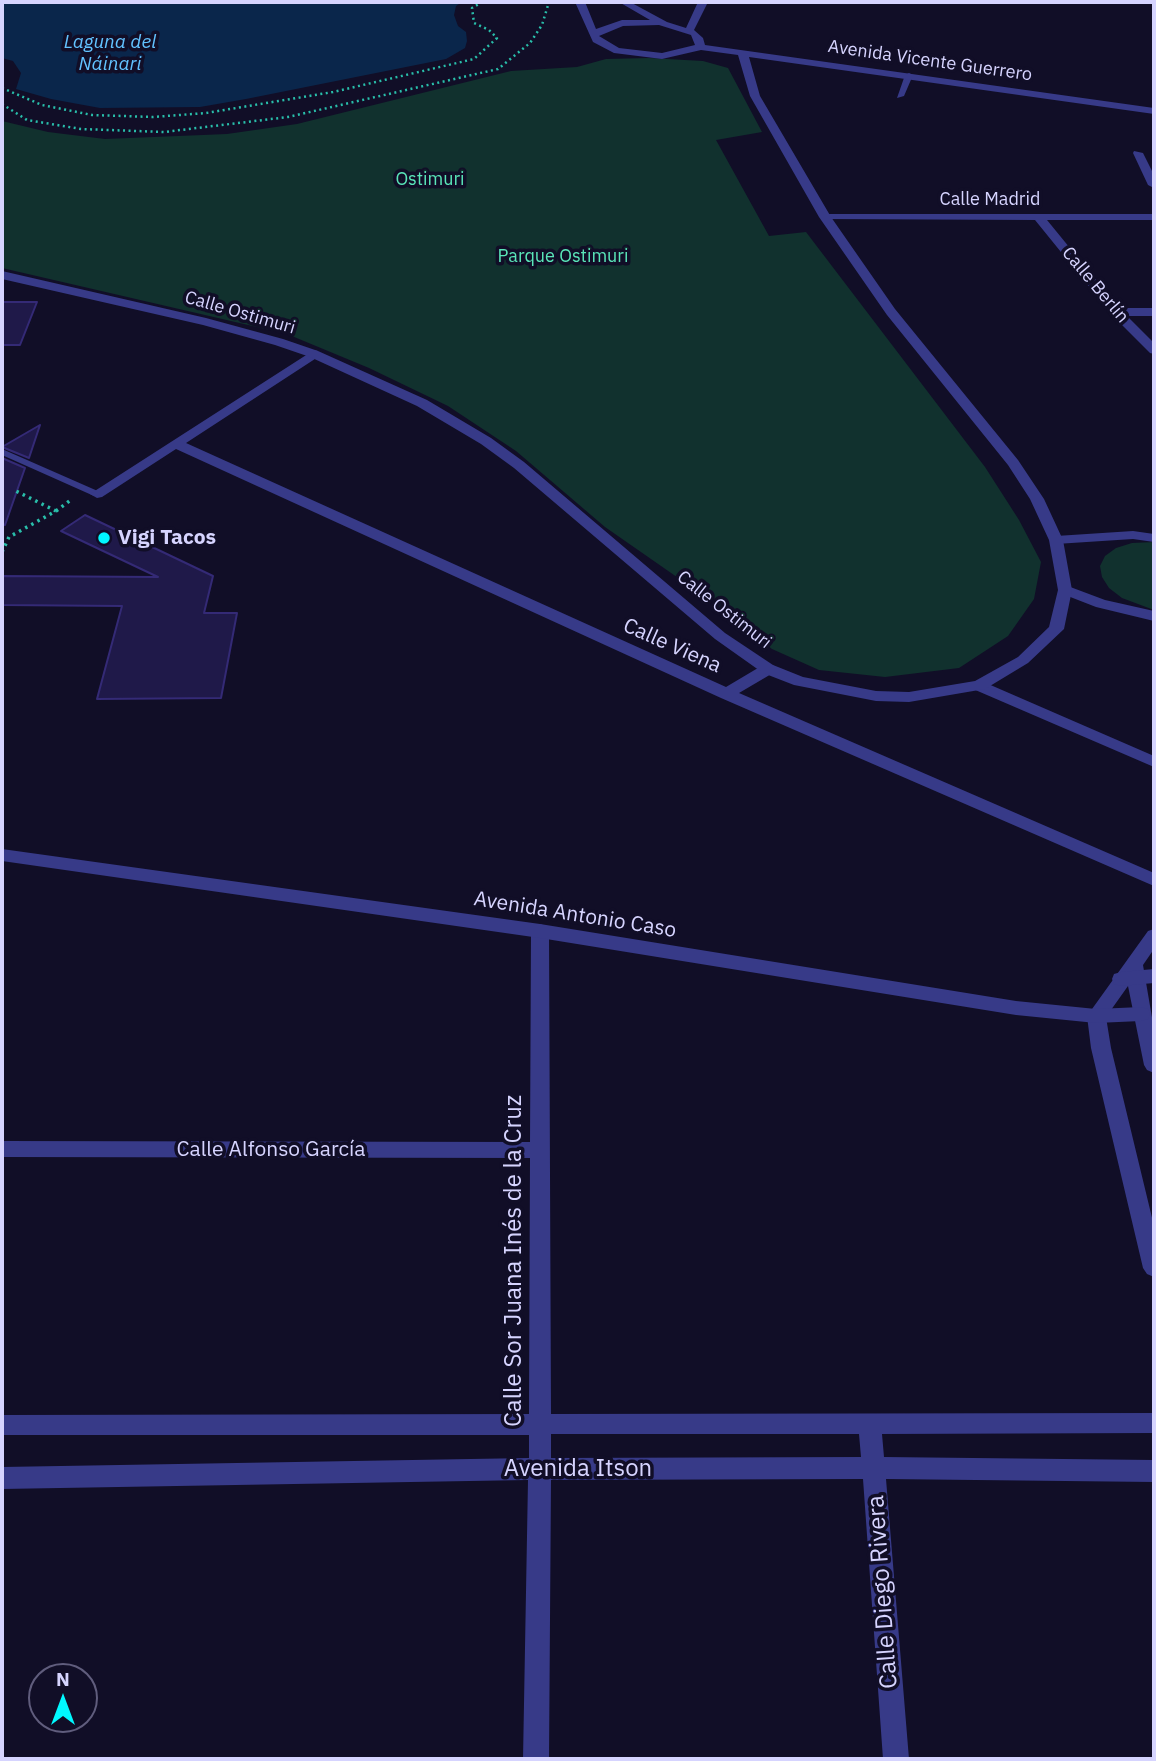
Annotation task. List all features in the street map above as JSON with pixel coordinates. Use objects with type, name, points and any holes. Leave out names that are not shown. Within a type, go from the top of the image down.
[{"type":"street","points":[[580,2],[593,35],[622,23],[664,24]]},
{"type":"street","points":[[624,2],[664,24],[689,31],[700,40],[700,47]]},
{"type":"street","points":[[689,31],[703,2]]},
{"type":"street","name":"Avenida Vicente Guerrero","points":[[593,35],[608,48],[638,55],[674,55],[700,47],[742,51],[1154,111]]},
{"type":"street","name":"Calle Ostimuri","points":[[2,275],[206,322],[313,354],[422,403],[486,441],[569,506],[720,636],[768,669],[800,681],[876,695],[909,697],[979,685],[1023,660],[1056,629],[1065,590],[1056,540],[1037,499],[1013,463],[891,312],[825,217],[755,96],[742,51]]},
{"type":"street","points":[[1138,153],[1154,184]]},
{"type":"street","name":"Calle Madrid","points":[[825,217],[1154,217]]},
{"type":"street","name":"Calle Berlín","points":[[1038,217],[1115,312],[1154,350]]},
{"type":"street","points":[[1115,312],[1154,312]]},
{"type":"street","points":[[97,494],[313,354]]},
{"type":"street","name":"Calle Viena","points":[[175,443],[727,694],[1154,880]]},
{"type":"street","points":[[1056,540],[1133,535],[1154,538]]},
{"type":"street","points":[[1065,590],[1101,604],[1154,616]]},
{"type":"street","points":[[727,694],[768,669]]},
{"type":"street","points":[[979,685],[1154,762]]},
{"type":"street","name":"Avenida Antonio Caso","points":[[2,855],[540,932],[1016,1008],[1096,1016],[1141,1014]]},
{"type":"street","name":"Calle Sor Juana Inés de la Cruz","points":[[536,1759],[540,1469],[540,932]]},
{"type":"street","points":[[1154,936],[1136,974],[1096,1016],[1154,1268]]},
{"type":"street","points":[[1136,974],[1141,1014],[1154,1065]]},
{"type":"street","name":"Calle Alfonso García","points":[[2,1149],[540,1150]]},
{"type":"street","name":"Avenida Itson","points":[[2,1425],[870,1426],[1154,1423]]},
{"type":"street","name":"Calle Diego Rivera","points":[[870,1426],[896,1759]]},
{"type":"street","name":"Avenida Itson","points":[[2,1478],[540,1469],[1154,1471]]},
{"type":"lane","points":[[900,96],[909,75]]},
{"type":"lane","points":[[2,452],[97,494]]},
{"type":"path","points":[[2,88],[42,105],[92,115],[153,117],[206,113],[333,92],[474,59],[497,38],[489,30],[474,23],[472,8],[482,2]]},
{"type":"path","points":[[2,104],[27,120],[95,129],[164,132],[288,117],[498,69],[530,43],[542,25],[549,2]]},
{"type":"path","points":[[2,551],[9,537],[56,511],[16,491]]},
{"type":"green space","name":"Parque Ostimuri","points":[[606,59],[703,61],[728,68],[762,132],[716,140],[769,236],[806,232],[985,467],[1019,520],[1041,562],[1034,599],[1008,636],[959,668],[885,677],[819,670],[772,649],[707,598],[605,527],[516,451],[448,406],[369,368],[287,334],[2,268],[2,121],[48,132],[105,139],[227,134],[297,124],[511,71],[577,67]]},
{"type":"green space","points":[[1154,542],[1154,610],[1122,598],[1109,588],[1102,577],[1100,566],[1105,556],[1116,548],[1132,543]]},
{"type":"water","name":"Laguna del Náinari","points":[[2,2],[462,2],[456,6],[454,15],[458,26],[466,32],[467,41],[465,48],[446,59],[246,99],[200,107],[100,108],[16,89],[21,73],[13,61],[2,58]]},
{"type":"building","points":[[2,302],[37,302],[20,345],[2,345]]},
{"type":"building","points":[[40,425],[29,458],[2,447]]},
{"type":"building","points":[[2,458],[25,468],[5,525],[2,524]]},
{"type":"building","points":[[85,515],[213,576],[204,613],[237,613],[221,698],[97,699],[122,606],[2,605],[2,576],[158,577],[61,531]]},
{"type":"place","name":"Vigi Tacos","points":[[104,538]]},
{"type":"park label","name":"Ostimuri","points":[[430,180]]}]
